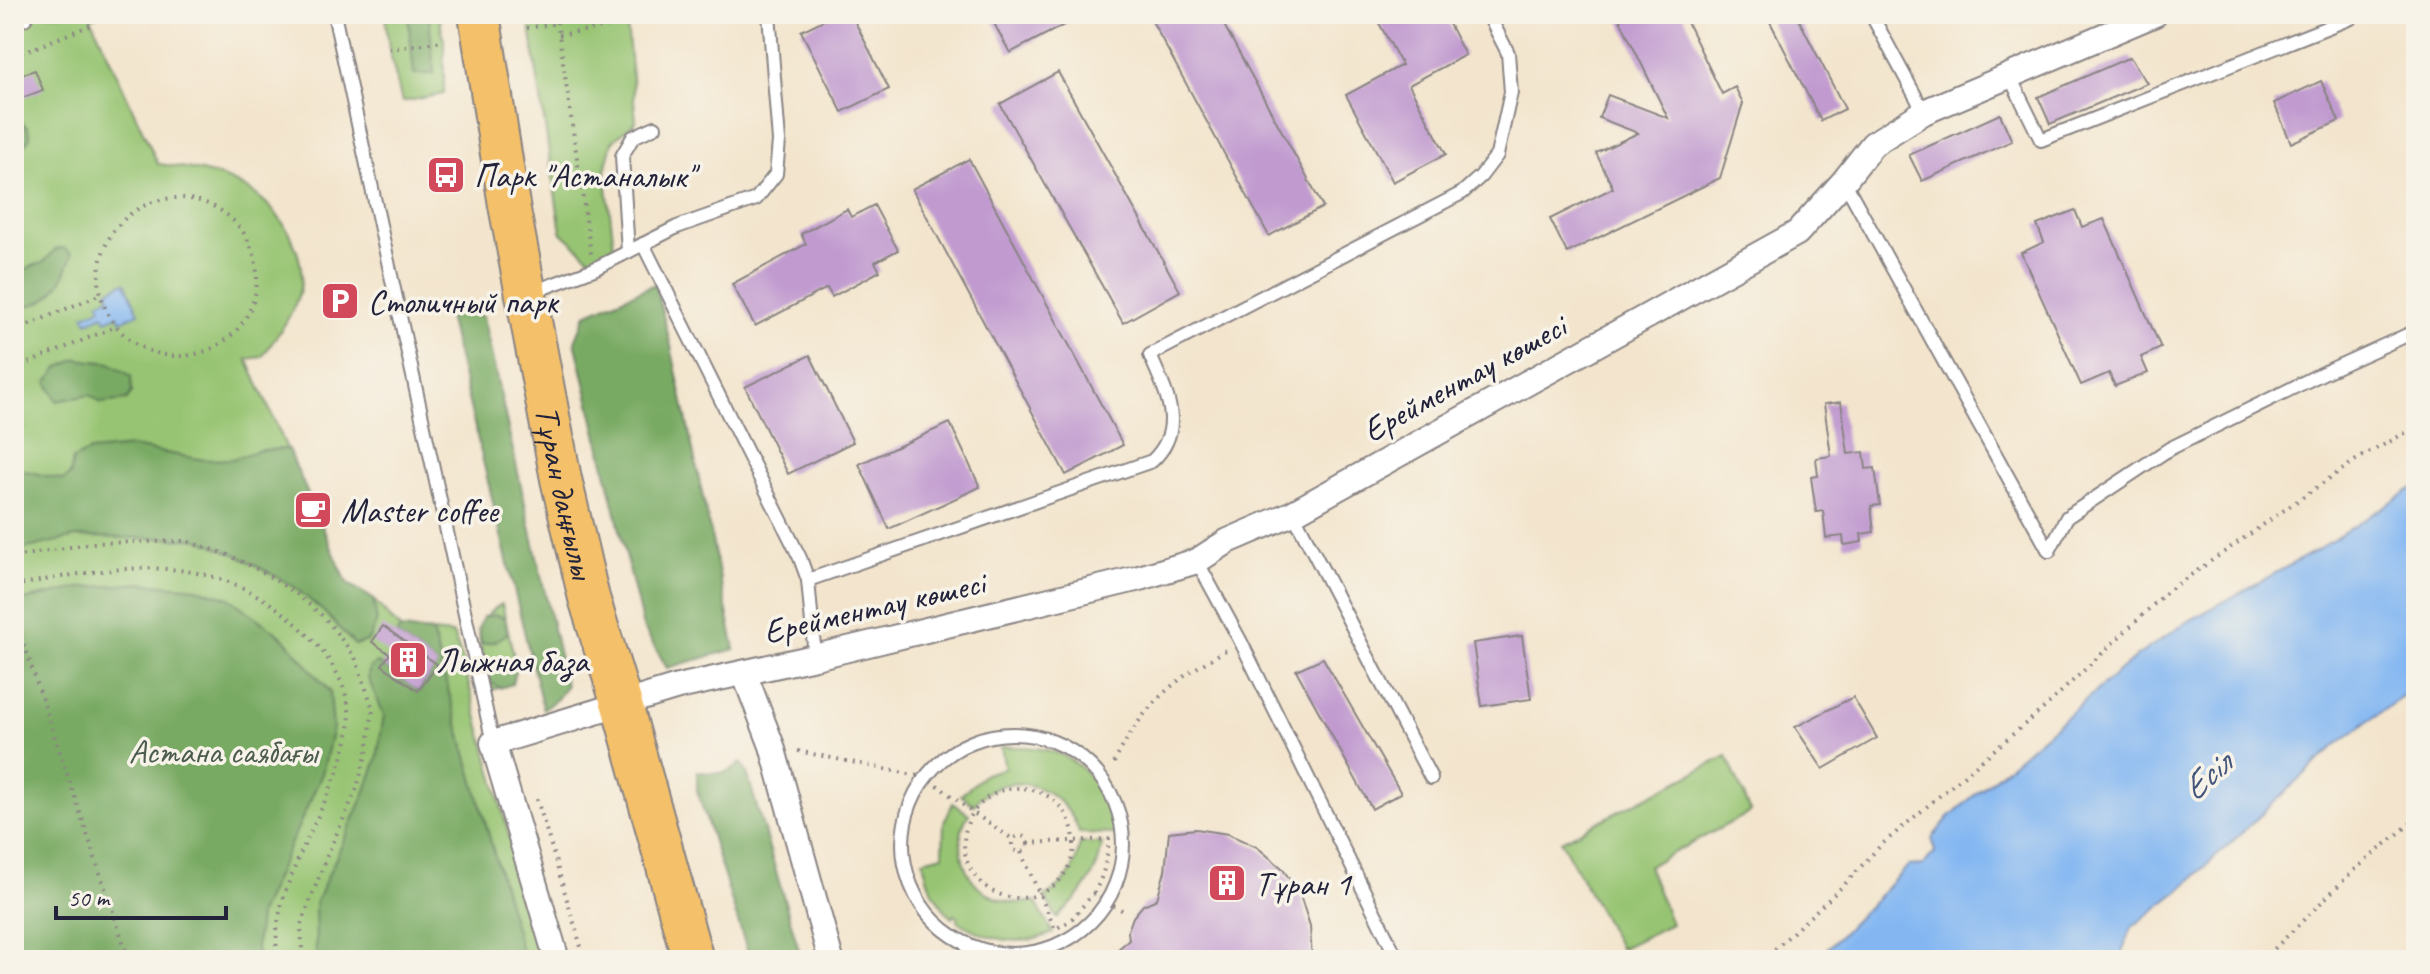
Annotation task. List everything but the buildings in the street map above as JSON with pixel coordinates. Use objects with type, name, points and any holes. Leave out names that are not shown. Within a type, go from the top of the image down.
[{"type":"main road","name":"Тұран даңғылы","points":[[479,14],[509,205],[561,479],[589,598],[693,960]]},
{"type":"street","points":[[14,17],[21,14]]},
{"type":"street","name":"Ерейментау көшесі","points":[[493,743],[678,687],[815,657],[1136,579],[1197,561],[1228,541],[1293,513],[1797,233],[1873,144],[1924,112],[2155,14]]},
{"type":"street","points":[[744,673],[772,746],[831,960]]},
{"type":"street","points":[[493,743],[557,960]]},
{"type":"lane","points":[[334,14],[493,743]]},
{"type":"lane","points":[[527,294],[594,269],[677,227],[756,199],[776,174],[779,141],[769,14]]},
{"type":"lane","points":[[808,580],[1152,461],[1165,449],[1172,426],[1170,403],[1150,355],[1462,193],[1481,176],[1497,155],[1511,92],[1508,53],[1488,14]]},
{"type":"lane","points":[[1871,14],[1924,112]]},
{"type":"lane","points":[[2010,77],[2041,140],[2351,18],[2350,14]]},
{"type":"lane","points":[[628,252],[622,156],[633,137],[655,127]]},
{"type":"lane","points":[[1844,181],[2049,551],[2067,517],[2169,449],[2416,331]]},
{"type":"lane","points":[[643,244],[800,558],[808,580],[815,657]]},
{"type":"lane","points":[[1293,513],[1431,778]]},
{"type":"lane","points":[[1197,561],[1241,642],[1398,960]]},
{"type":"lane","points":[[965,944],[996,954],[1028,954],[1059,945],[1086,927],[1099,898],[1118,879],[1123,854],[1122,828],[1115,803],[1103,780],[1085,761],[1063,746],[1028,735],[991,736],[956,750],[926,778],[911,802],[903,835],[905,868],[917,899],[938,925],[965,944],[978,960]]},
{"type":"path","points":[[14,56],[91,25],[90,14]]},
{"type":"path","points":[[556,14],[592,260]]},
{"type":"path","points":[[559,35],[637,22]]},
{"type":"path","points":[[527,28],[557,23]]},
{"type":"path","points":[[389,49],[444,41]]},
{"type":"path","points":[[172,198],[197,200],[221,210],[240,228],[253,251],[257,277],[253,303],[240,326],[221,344],[196,354],[170,356],[145,349],[123,334],[107,313],[101,294],[99,263],[108,238],[124,218],[146,204],[172,198]]},
{"type":"path","points":[[14,331],[101,294]]},
{"type":"path","points":[[14,369],[117,326]]},
{"type":"path","points":[[1763,960],[1844,885],[1880,846],[2044,708],[2168,591],[2356,460],[2416,427]]},
{"type":"path","points":[[14,557],[93,543],[186,541],[226,554],[286,587],[326,619],[355,657],[373,709],[367,752],[356,791],[301,925],[302,949],[308,960]]},
{"type":"path","points":[[14,586],[85,571],[155,566],[195,571],[235,583],[272,605],[302,628],[325,654],[343,683],[350,727],[338,772],[285,897],[275,943],[278,960]]},
{"type":"path","points":[[14,614],[129,960]]},
{"type":"path","points":[[1114,763],[1129,734],[1156,699],[1190,670],[1241,642]]},
{"type":"path","points":[[772,746],[926,778],[1014,840]]},
{"type":"path","points":[[1016,787],[1033,789],[1049,796],[1062,807],[1071,822],[1075,839],[1073,858],[1065,875],[1039,894],[1015,898],[996,893],[980,883],[969,867],[964,849],[965,830],[972,812],[984,799],[1016,787]]},
{"type":"path","points":[[537,799],[585,960]]},
{"type":"path","points":[[2263,960],[2352,872],[2416,819]]},
{"type":"path","points":[[1014,840],[1023,837],[1028,843]]},
{"type":"path","points":[[1014,840],[1014,849],[1021,852],[1055,929],[1099,898],[1109,839],[1028,843]]},
{"type":"path","points":[[1021,852],[1028,843]]},
{"type":"path","points":[[1099,898],[1127,913]]},
{"type":"green space","name":"Астана саябағы","points":[[14,14],[99,14],[91,18],[158,164],[199,171],[237,183],[268,205],[292,239],[302,272],[296,302],[262,357],[247,359],[347,583],[373,599],[400,629],[453,634],[517,865],[547,960],[14,960]]},
{"type":"green space","points":[[385,14],[439,14],[444,41],[444,94],[402,102],[389,49]]},
{"type":"green space","points":[[408,14],[429,14],[434,74],[414,74]]},
{"type":"green space","points":[[528,14],[626,14],[636,121],[612,142],[605,170],[614,246],[592,260],[561,232]]},
{"type":"green space","points":[[17,118],[28,128],[30,137],[14,161],[14,119]]},
{"type":"green space","points":[[64,248],[72,254],[61,282],[41,302],[21,306],[14,293],[16,276],[43,263],[56,249]]},
{"type":"green space","points":[[655,284],[735,649],[667,668],[643,627],[575,341],[586,314]]},
{"type":"green space","points":[[445,304],[483,317],[566,686],[557,699],[543,709]]},
{"type":"green space","points":[[77,359],[110,363],[131,376],[132,392],[127,400],[101,403],[90,395],[57,401],[47,382],[58,368]]},
{"type":"green space","points":[[132,447],[205,460],[232,459],[260,450],[288,449],[347,583],[373,599],[377,621],[368,641],[355,645],[324,612],[293,586],[237,555],[199,539],[76,537],[14,551],[14,468],[63,480],[70,475],[73,459],[90,451]]},
{"type":"green space","points":[[142,583],[197,588],[229,598],[284,638],[330,692],[333,728],[322,774],[259,914],[256,949],[259,960],[14,960],[14,602],[80,588]]},
{"type":"green space","points":[[502,604],[516,666],[512,684],[492,690],[482,653],[480,631],[490,612]]},
{"type":"green space","points":[[496,615],[505,618],[508,633],[494,642],[482,644],[478,629],[483,617]]},
{"type":"green space","points":[[400,629],[432,632],[524,960],[318,960],[316,956],[315,904],[364,796],[377,759],[384,715],[368,678],[369,668],[377,663],[382,665],[419,691],[437,665],[396,635]]},
{"type":"green space","points":[[516,666],[512,684],[500,688],[491,683],[488,671],[495,667]]},
{"type":"green space","points":[[1001,747],[1044,749],[1079,766],[1106,799],[1116,834],[1079,833],[1062,804],[1034,786],[1002,785],[987,792],[974,805],[961,795],[985,774],[1005,768]]},
{"type":"green space","points":[[1727,756],[1751,812],[1648,866],[1671,924],[1620,949],[1561,841]]},
{"type":"green space","points":[[741,763],[747,773],[802,960],[750,960],[697,790],[697,771],[720,773]]},
{"type":"green space","points":[[953,803],[969,814],[962,828],[961,844],[963,859],[975,882],[984,891],[1007,901],[1035,901],[1053,933],[1016,941],[992,937],[957,921],[954,915],[952,918],[941,905],[929,884],[923,860],[943,855],[944,822]]},
{"type":"green space","points":[[1080,843],[1102,843],[1097,865],[1081,893],[1057,918],[1045,897],[1059,887],[1069,874]]},
{"type":"water","points":[[125,282],[139,313],[121,321],[118,315],[106,320],[103,315],[88,322],[84,315],[101,308],[99,302],[110,297],[107,291]]},
{"type":"water","name":"Есіл","points":[[2416,486],[2416,686],[2336,745],[2179,891],[2132,927],[2119,960],[1816,960],[1908,866],[1923,865],[1935,852],[1932,838],[1950,816],[2137,656],[2187,622],[2319,549]]},
{"type":"place","name":"Парк \"Астаналык\"","points":[[446,175]]},
{"type":"place","name":"Столичный парк","points":[[340,301]]},
{"type":"place","name":"Master coffee","points":[[313,510]]},
{"type":"place","name":"Лыжная база","points":[[408,660]]},
{"type":"place","name":"Тұран 1","points":[[1227,883]]}]
